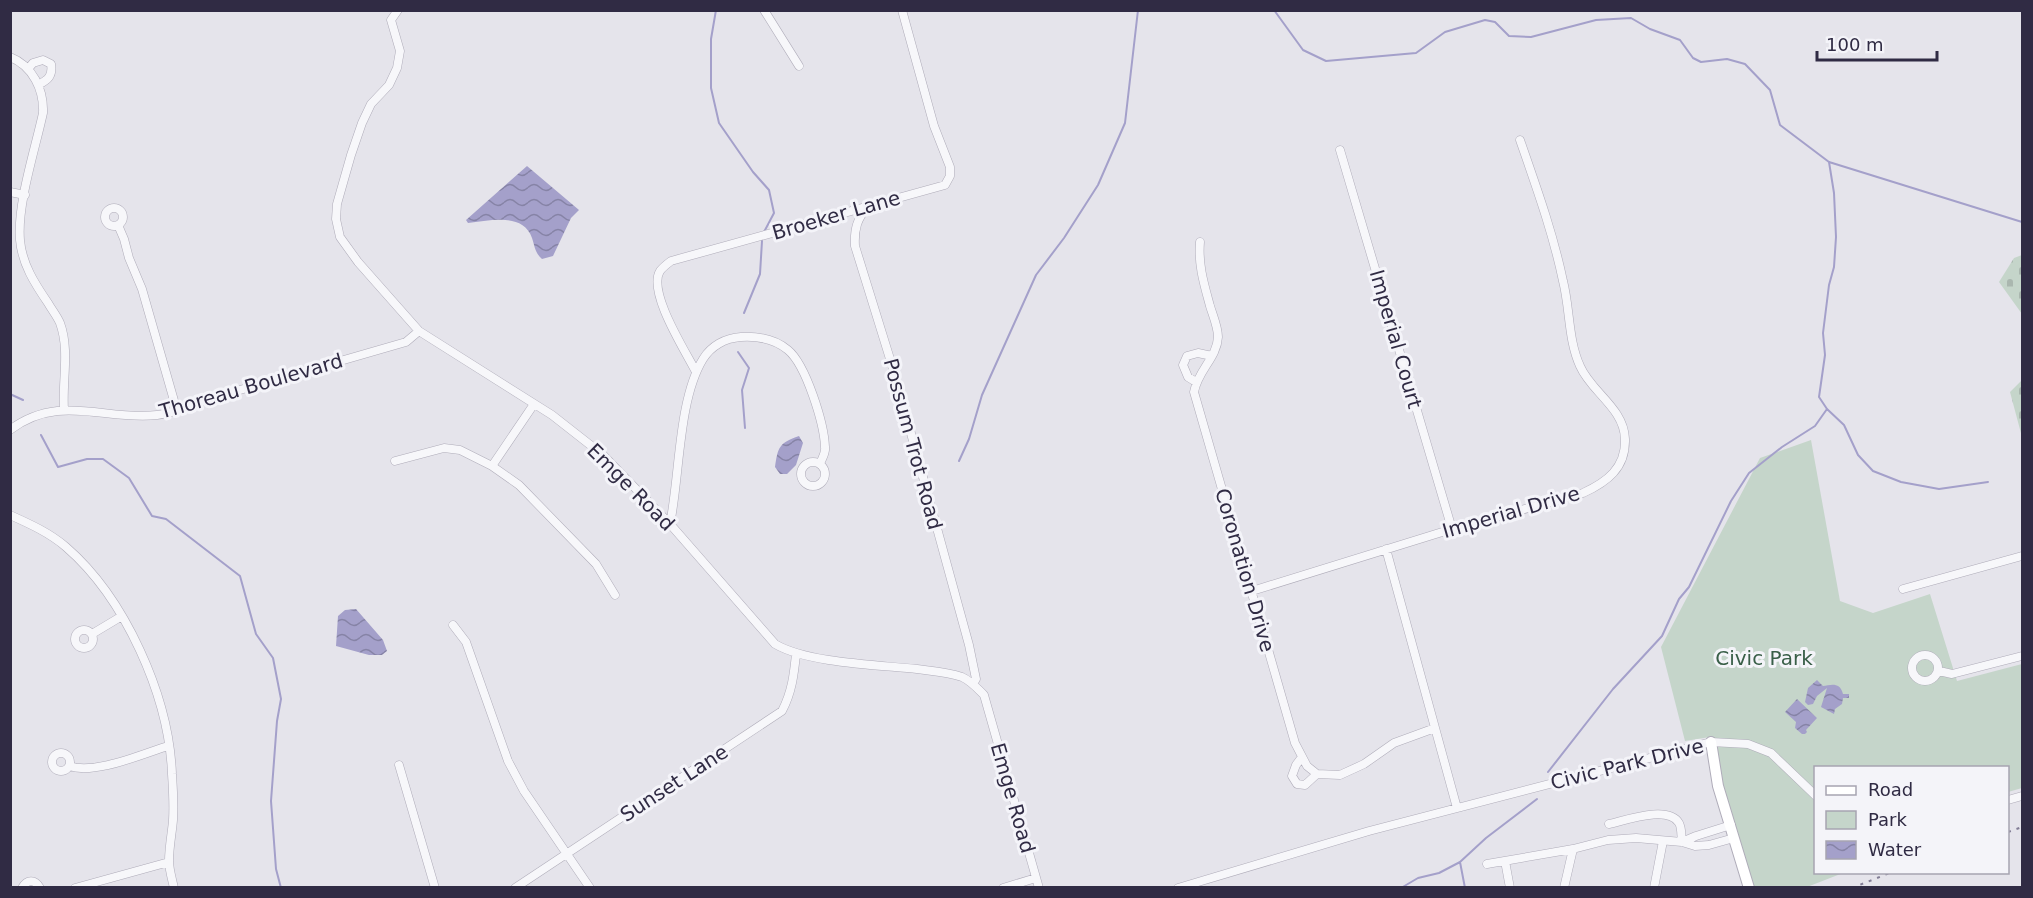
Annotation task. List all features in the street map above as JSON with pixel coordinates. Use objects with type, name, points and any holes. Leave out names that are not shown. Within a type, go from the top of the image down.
[{"type":"street","name":"Emge Road","points":[[398,10],[391,20],[400,51],[397,68],[389,85],[371,104],[362,123],[337,204],[336,219],[340,237],[358,262],[419,331],[552,415],[603,455],[670,524],[769,638],[781,648],[796,654],[947,673],[965,678],[973,684],[984,695],[1039,888]]},
{"type":"street","points":[[764,10],[799,66]]},
{"type":"street","name":"Broeker Lane","points":[[696,372],[660,302],[659,272],[671,261],[945,185],[950,176],[950,167],[934,126],[902,10]]},
{"type":"street","points":[[10,57],[28,69],[36,78],[43,101],[43,113],[20,218],[20,243],[33,280],[61,325],[66,348],[64,410]]},
{"type":"street","points":[[28,69],[33,63],[43,60],[51,64],[50,76],[38,85]]},
{"type":"street","name":"Imperial Drive","points":[[1252,591],[1452,529],[1583,493],[1613,475],[1619,466],[1625,447],[1623,425],[1618,415],[1580,367],[1572,340],[1563,281],[1520,140]]},
{"type":"street","name":"Imperial Court","points":[[1340,150],[1452,529]]},
{"type":"street","points":[[10,192],[25,195]]},
{"type":"street","name":"Possum Trot Road","points":[[868,206],[858,219],[854,231],[855,246],[895,375],[969,645],[976,679],[973,684]]},
{"type":"street","points":[[118,225],[142,289],[177,411]]},
{"type":"street","points":[[1196,382],[1216,351],[1217,329],[1201,275],[1200,242]]},
{"type":"street","name":"Thoreau Boulevard","points":[[10,430],[34,417],[64,410],[101,411],[138,416],[177,411],[218,396],[406,342],[419,331]]},
{"type":"street","points":[[670,524],[686,409],[696,372],[703,358],[722,341],[753,337],[769,339],[789,351],[802,368],[818,413],[825,445],[820,464]]},
{"type":"street","name":"Coronation Drive","points":[[1212,356],[1198,353],[1187,356],[1183,365],[1188,377],[1196,382],[1194,392],[1199,413],[1252,591],[1276,682],[1302,757],[1307,766],[1317,774]]},
{"type":"street","points":[[492,466],[534,404]]},
{"type":"street","points":[[395,461],[444,448],[460,450],[492,466],[519,485],[596,564],[615,595]]},
{"type":"street","points":[[10,515],[33,526],[64,546],[95,576],[122,616],[141,651],[162,714],[172,771],[173,820],[169,862],[174,888]]},
{"type":"street","points":[[1178,888],[1369,831],[1457,808],[1386,549]]},
{"type":"street","points":[[1903,590],[2022,556]]},
{"type":"street","points":[[92,634],[122,616]]},
{"type":"street","points":[[453,625],[470,651],[508,761],[524,792],[590,888]]},
{"type":"street","name":"Sunset Lane","points":[[515,888],[782,711],[793,683],[796,654]]},
{"type":"street","points":[[1939,671],[1952,674],[2022,656]]},
{"type":"street","points":[[1302,757],[1292,776],[1297,784],[1305,785],[1317,774],[1340,775],[1364,764],[1394,743],[1435,728]]},
{"type":"street","points":[[1711,742],[1719,786],[1749,888]]},
{"type":"street","name":"Civic Park Drive","points":[[1457,808],[1711,742],[1748,744],[1771,753],[1814,795]]},
{"type":"street","points":[[69,766],[80,770],[168,746]]},
{"type":"street","points":[[399,765],[435,888]]},
{"type":"street","points":[[1609,824],[1660,813],[1673,816],[1680,825],[1682,842]]},
{"type":"street","points":[[1682,842],[1731,825]]},
{"type":"street","points":[[1487,864],[1573,849],[1608,840],[1682,842],[1695,846],[1709,845],[1734,838]]},
{"type":"street","points":[[1654,888],[1664,841]]},
{"type":"street","points":[[1564,888],[1573,849]]},
{"type":"street","points":[[1505,861],[1510,888]]},
{"type":"street","points":[[75,888],[169,862]]},
{"type":"street","points":[[1003,888],[1036,878]]},
{"type":"street","points":[[22,888],[25,883],[31,881],[37,883],[40,888]]},
{"type":"green space","points":[[2022,255],[2022,314],[1999,282],[2014,258]]},
{"type":"green space","points":[[2022,380],[2022,437],[2010,392]]},
{"type":"green space","name":"Civic Park","points":[[1811,440],[1840,601],[1873,613],[1930,594],[1957,681],[2022,664],[2022,788],[2009,792],[2009,766],[1814,766],[1814,874],[1840,874],[1807,887],[1749,887],[1713,763],[1710,737],[1685,741],[1661,647],[1760,458]]},
{"type":"water","points":[[527,166],[579,210],[571,218],[553,256],[542,259],[528,230],[521,224],[505,220],[468,223],[466,220]]},
{"type":"water","points":[[799,436],[803,443],[796,465],[787,474],[780,474],[775,467],[779,450],[787,441]]},
{"type":"water","points":[[356,609],[383,640],[387,651],[382,655],[369,655],[336,646],[338,616],[345,610]]},
{"type":"water","points":[[1817,680],[1823,686],[1837,685],[1843,694],[1849,694],[1849,698],[1843,698],[1842,704],[1835,709],[1834,714],[1821,707],[1827,688],[1817,696],[1813,704],[1808,705],[1805,702],[1808,688]]},
{"type":"water","points":[[1797,699],[1817,718],[1805,734],[1795,728],[1796,722],[1785,712]]},
{"type":"waterway","points":[[716,10],[711,39],[711,88],[719,123],[753,172],[769,190],[774,213],[764,232]]},
{"type":"waterway","points":[[959,461],[969,439],[982,395],[1036,275],[1064,238],[1098,185],[1125,123],[1138,10]]},
{"type":"waterway","points":[[1274,10],[1303,50],[1326,61],[1416,53],[1445,32],[1485,20],[1495,22],[1509,36],[1531,37],[1596,20],[1631,18],[1650,29],[1680,40],[1693,58],[1701,62],[1727,59],[1745,64],[1770,90],[1780,125],[1829,162],[2022,222]]},
{"type":"waterway","points":[[1829,162],[1834,193],[1836,237],[1834,267],[1829,285],[1823,333],[1825,355],[1819,397],[1827,409],[1844,425],[1858,455],[1873,471],[1901,482],[1939,489],[1988,482]]},
{"type":"waterway","points":[[744,313],[760,274],[762,241]]},
{"type":"waterway","points":[[738,352],[749,368],[742,390],[745,428]]},
{"type":"waterway","points":[[10,394],[23,400]]},
{"type":"waterway","points":[[1548,772],[1613,689],[1662,636],[1731,501],[1749,473],[1782,447],[1815,426],[1827,409]]},
{"type":"waterway","points":[[41,435],[58,467],[87,459],[103,459],[129,478],[152,516],[166,519],[240,576],[256,634],[273,658],[281,699],[277,721],[271,801],[276,869],[281,888]]},
{"type":"waterway","points":[[1401,888],[1418,878],[1439,873],[1460,862],[1486,838],[1537,799]]},
{"type":"waterway","points":[[1460,862],[1465,888]]},
{"type":"railway","points":[[2009,832],[2022,827]]},
{"type":"railway","points":[[1852,888],[1887,874]]}]
